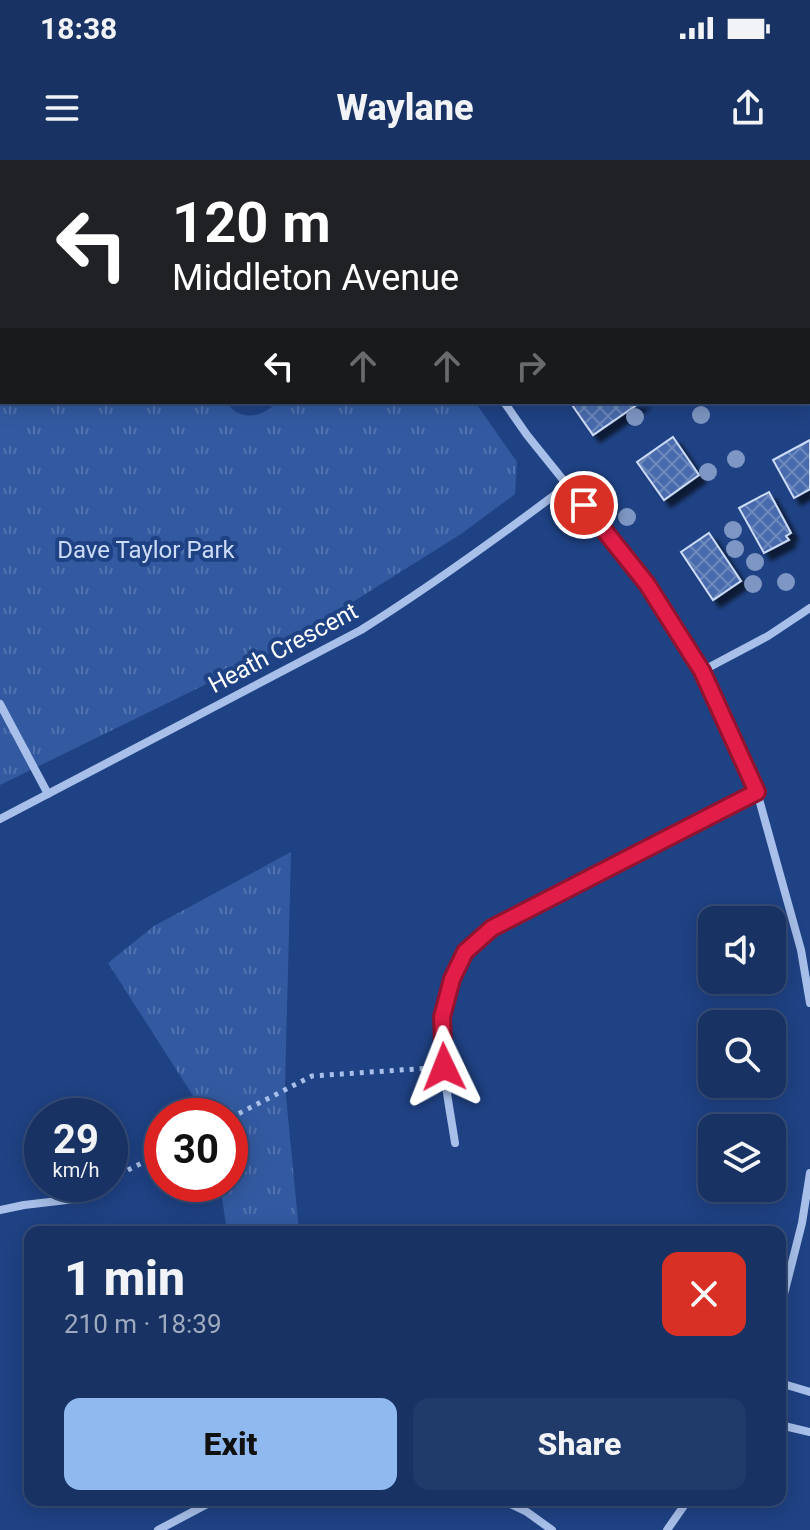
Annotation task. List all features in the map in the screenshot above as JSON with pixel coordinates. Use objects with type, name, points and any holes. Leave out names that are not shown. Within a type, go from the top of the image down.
[{"type":"street","points":[[505,404],[647,584],[702,671],[757,792],[801,950],[810,1003]]},
{"type":"street","name":"Heath Crescent","points":[[0,819],[361,630],[480,551],[568,485]]},
{"type":"street","points":[[702,671],[768,636],[810,608]]},
{"type":"street","points":[[0,704],[48,794]]},
{"type":"street","points":[[455,1143],[444,1067],[442,1017],[452,979],[465,952],[492,928],[757,792]]},
{"type":"street","points":[[786,1286],[802,1223],[810,1173]]},
{"type":"street","points":[[0,1210],[56,1202]]},
{"type":"street","points":[[786,1385],[810,1392]]},
{"type":"street","points":[[786,1426],[810,1432]]},
{"type":"street","points":[[158,1530],[204,1506]]},
{"type":"street","points":[[514,1506],[552,1530]]},
{"type":"street","points":[[667,1530],[684,1506]]},
{"type":"path","points":[[248,1109],[312,1076],[444,1067]]},
{"type":"green space","name":"Dave Taylor Park","points":[[0,404],[228,404],[238,413],[251,416],[265,412],[275,404],[476,404],[517,462],[515,494],[461,534],[276,650],[0,785]]},
{"type":"green space","points":[[291,852],[285,1086],[298,1226],[226,1226],[223,1202],[248,1202],[248,1098],[194,1098],[108,963],[154,926]]},
{"type":"building","points":[[571,404],[638,404],[593,435]]},
{"type":"building","points":[[673,437],[699,475],[664,500],[637,462]]},
{"type":"building","points":[[810,440],[810,489],[794,498],[773,460]]},
{"type":"building","points":[[769,492],[791,533],[786,536],[789,540],[764,553],[739,508]]},
{"type":"building","points":[[709,533],[741,581],[713,600],[681,552]]},
{"type":"route","points":[[444,1067],[442,1017],[452,979],[465,952],[492,928],[757,792],[702,671],[647,584],[584,505]]}]
